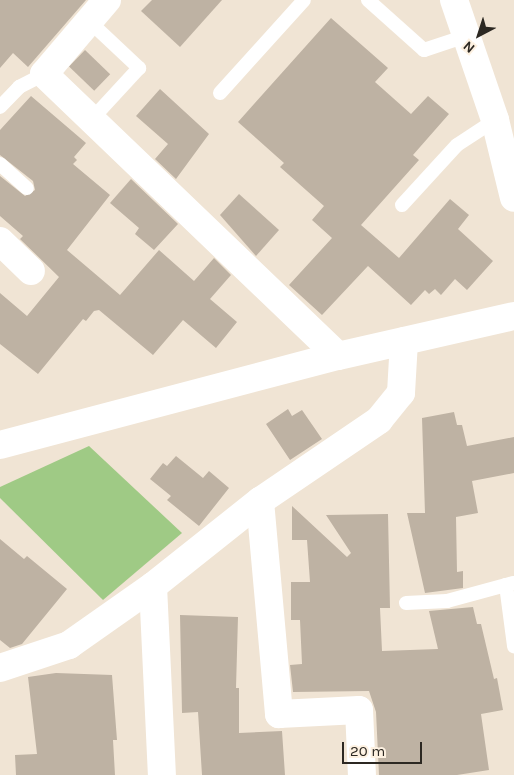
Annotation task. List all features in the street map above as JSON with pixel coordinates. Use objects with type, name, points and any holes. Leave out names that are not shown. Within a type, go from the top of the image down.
[{"type":"street","points":[[107,0],[44,74],[338,356]]},
{"type":"street","points":[[454,0],[495,120],[514,198]]},
{"type":"street","points":[[0,242],[31,271]]},
{"type":"street","points":[[0,445],[338,356],[514,316]]},
{"type":"street","points":[[0,668],[69,645],[154,586],[260,501],[379,420],[401,393],[404,341]]},
{"type":"street","points":[[260,501],[279,714],[359,710],[362,775]]},
{"type":"street","points":[[154,586],[162,775]]},
{"type":"lane","points":[[220,93],[304,0]]},
{"type":"lane","points":[[368,0],[424,50],[466,36]]},
{"type":"lane","points":[[89,21],[139,68],[91,120]]},
{"type":"lane","points":[[0,107],[19,87],[44,74]]},
{"type":"lane","points":[[402,205],[457,145],[495,120]]},
{"type":"lane","points":[[0,164],[27,188]]},
{"type":"lane","points":[[406,603],[447,602],[510,584],[514,646]]},
{"type":"green space","points":[[89,446],[182,533],[103,600],[0,498],[0,487]]},
{"type":"building","points":[[0,0],[86,0],[28,67],[13,53],[0,68]]},
{"type":"building","points":[[152,0],[222,0],[180,47],[141,11]]},
{"type":"building","points":[[331,18],[388,68],[375,82],[411,114],[428,96],[449,114],[413,155],[419,160],[361,225],[399,258],[450,199],[469,215],[458,229],[493,261],[467,290],[455,279],[441,295],[435,289],[429,294],[425,290],[411,305],[368,266],[322,315],[289,285],[332,238],[312,220],[324,206],[280,167],[284,163],[238,122]]},
{"type":"building","points":[[85,50],[110,74],[94,91],[69,67]]},
{"type":"building","points":[[160,89],[209,134],[176,179],[155,159],[168,144],[136,116]]},
{"type":"building","points":[[31,96],[86,143],[74,157],[77,160],[73,164],[110,195],[67,250],[120,295],[159,250],[194,281],[214,258],[231,275],[210,299],[237,322],[216,348],[183,320],[153,355],[99,310],[94,311],[86,321],[83,319],[38,374],[0,344],[0,293],[27,316],[59,277],[20,239],[23,236],[0,216],[0,176],[25,196],[35,190],[33,181],[0,155],[0,130]]},
{"type":"building","points":[[131,179],[178,224],[154,250],[135,234],[139,228],[110,203]]},
{"type":"building","points":[[239,194],[279,230],[256,256],[220,215]]},
{"type":"building","points":[[288,409],[292,416],[302,410],[322,439],[290,460],[266,424]]},
{"type":"building","points":[[454,412],[457,425],[462,425],[467,446],[514,437],[514,473],[472,481],[478,513],[456,517],[457,572],[463,571],[463,588],[425,593],[407,513],[425,513],[422,418]]},
{"type":"building","points":[[176,456],[203,478],[209,471],[229,488],[199,526],[167,500],[171,496],[150,479],[163,463],[167,466]]},
{"type":"building","points":[[292,506],[347,557],[351,553],[326,515],[388,514],[390,608],[380,608],[382,651],[438,649],[429,611],[473,607],[477,624],[481,624],[494,679],[497,678],[503,710],[481,714],[489,770],[457,775],[379,775],[376,712],[369,691],[293,692],[290,665],[302,664],[300,620],[291,620],[291,582],[310,582],[307,540],[292,540]]},
{"type":"building","points":[[0,539],[24,559],[27,556],[67,589],[22,644],[10,648],[0,640]]},
{"type":"building","points":[[180,615],[238,617],[236,688],[239,688],[239,733],[282,731],[285,775],[202,775],[198,712],[182,713]]},
{"type":"building","points":[[56,673],[112,675],[117,740],[113,740],[115,775],[16,775],[15,755],[37,754],[28,677]]}]
